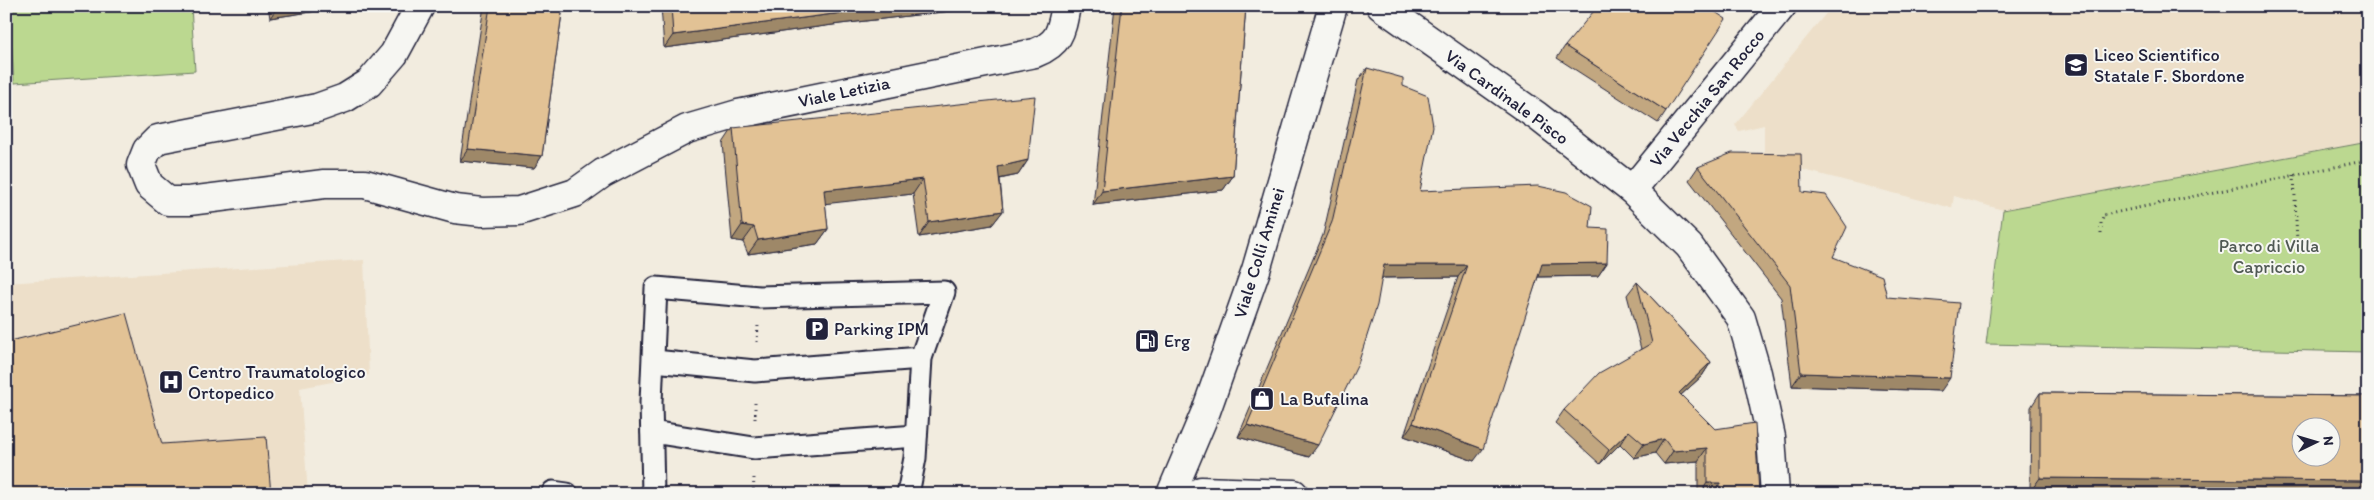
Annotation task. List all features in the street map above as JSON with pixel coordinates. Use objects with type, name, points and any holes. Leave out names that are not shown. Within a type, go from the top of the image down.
[{"type":"street","name":"Viale Letizia","points":[[420,6],[394,54],[369,83],[345,98],[317,108],[158,139],[147,150],[141,165],[149,185],[168,201],[189,201],[324,184],[365,184],[455,209],[501,212],[519,211],[548,204],[575,193],[603,173],[687,129],[738,114],[1035,53],[1048,48],[1058,39],[1066,6]]},
{"type":"street","name":"Via Cardinale Pisco","points":[[1381,6],[1537,116],[1632,190],[1689,246],[1742,318],[1758,373],[1771,438],[1775,494]]},
{"type":"street","name":"Via Vecchia San Rocco","points":[[1632,190],[1782,6]]},
{"type":"street","name":"Viale Colli Aminei","points":[[1171,494],[1206,411],[1256,270],[1329,7]]},
{"type":"street","points":[[1200,491],[1294,494]]},
{"type":"lane","points":[[653,494],[651,402],[656,288],[759,297],[944,292],[921,358],[915,458],[908,494]]},
{"type":"lane","points":[[654,361],[755,371],[921,358]]},
{"type":"lane","points":[[652,432],[754,448],[916,436]]},
{"type":"lane","points":[[553,494],[553,492],[567,494]]},
{"type":"path","points":[[2101,234],[2101,223],[2104,215],[2368,160]]},
{"type":"path","points":[[2294,175],[2297,242]]},
{"type":"shaded area","name":"Liceo Scientifico Statale F. Sbordone","points":[[1832,6],[2368,6],[2368,142],[2003,210],[1954,196],[1952,208],[1792,167],[1764,167],[1764,125],[1739,131],[1735,125]]},
{"type":"shaded area","name":"Centro Traumatologico Ortopedico","points":[[364,260],[369,375],[300,388],[308,494],[6,494],[6,283]]},
{"type":"green space","points":[[9,6],[191,6],[195,71],[14,83]]},
{"type":"green space","points":[[6,23],[10,83],[6,83]]},
{"type":"green space","name":"Parco di Villa Capriccio","points":[[2368,142],[2368,352],[1986,344],[2003,210]]},
{"type":"building","points":[[490,6],[563,6],[542,156],[468,149]]},
{"type":"building","points":[[671,6],[894,6],[673,35]]},
{"type":"building","points":[[1122,6],[1246,6],[1233,176],[1102,191]]},
{"type":"building","points":[[1598,6],[1706,6],[1726,19],[1666,111],[1565,46]]},
{"type":"building","points":[[1367,68],[1403,78],[1403,86],[1428,96],[1433,126],[1420,191],[1538,186],[1566,192],[1592,206],[1590,228],[1608,229],[1607,263],[1542,264],[1483,449],[1413,423],[1467,265],[1384,265],[1377,305],[1358,364],[1318,445],[1247,425],[1332,222]]},
{"type":"building","points":[[1035,96],[1028,160],[998,167],[1003,211],[929,222],[923,179],[824,190],[828,229],[758,240],[754,227],[742,225],[733,128]]},
{"type":"building","points":[[1732,153],[1801,154],[1802,192],[1826,195],[1847,227],[1833,257],[1882,276],[1887,297],[1959,303],[1950,378],[1801,373],[1790,285],[1698,167]]},
{"type":"building","points":[[1637,282],[1711,362],[1679,393],[1715,429],[1755,423],[1759,494],[1720,494],[1720,483],[1707,483],[1707,448],[1673,451],[1664,439],[1644,444],[1629,431],[1609,450],[1564,410],[1599,373],[1652,343]]},
{"type":"building","points":[[126,313],[162,444],[266,437],[271,494],[6,494],[6,342]]},
{"type":"building","points":[[2040,393],[2368,396],[2368,481],[2040,478]]},
{"type":"place","name":"Liceo Scientifico Statale F. Sbordone","points":[[2076,65]]},
{"type":"place","name":"Parking IPM","points":[[817,329]]},
{"type":"place","name":"Erg","points":[[1147,341]]},
{"type":"place","name":"Centro Traumatologico Ortopedico","points":[[171,382]]},
{"type":"place","name":"La Bufalina","points":[[1262,399]]}]
